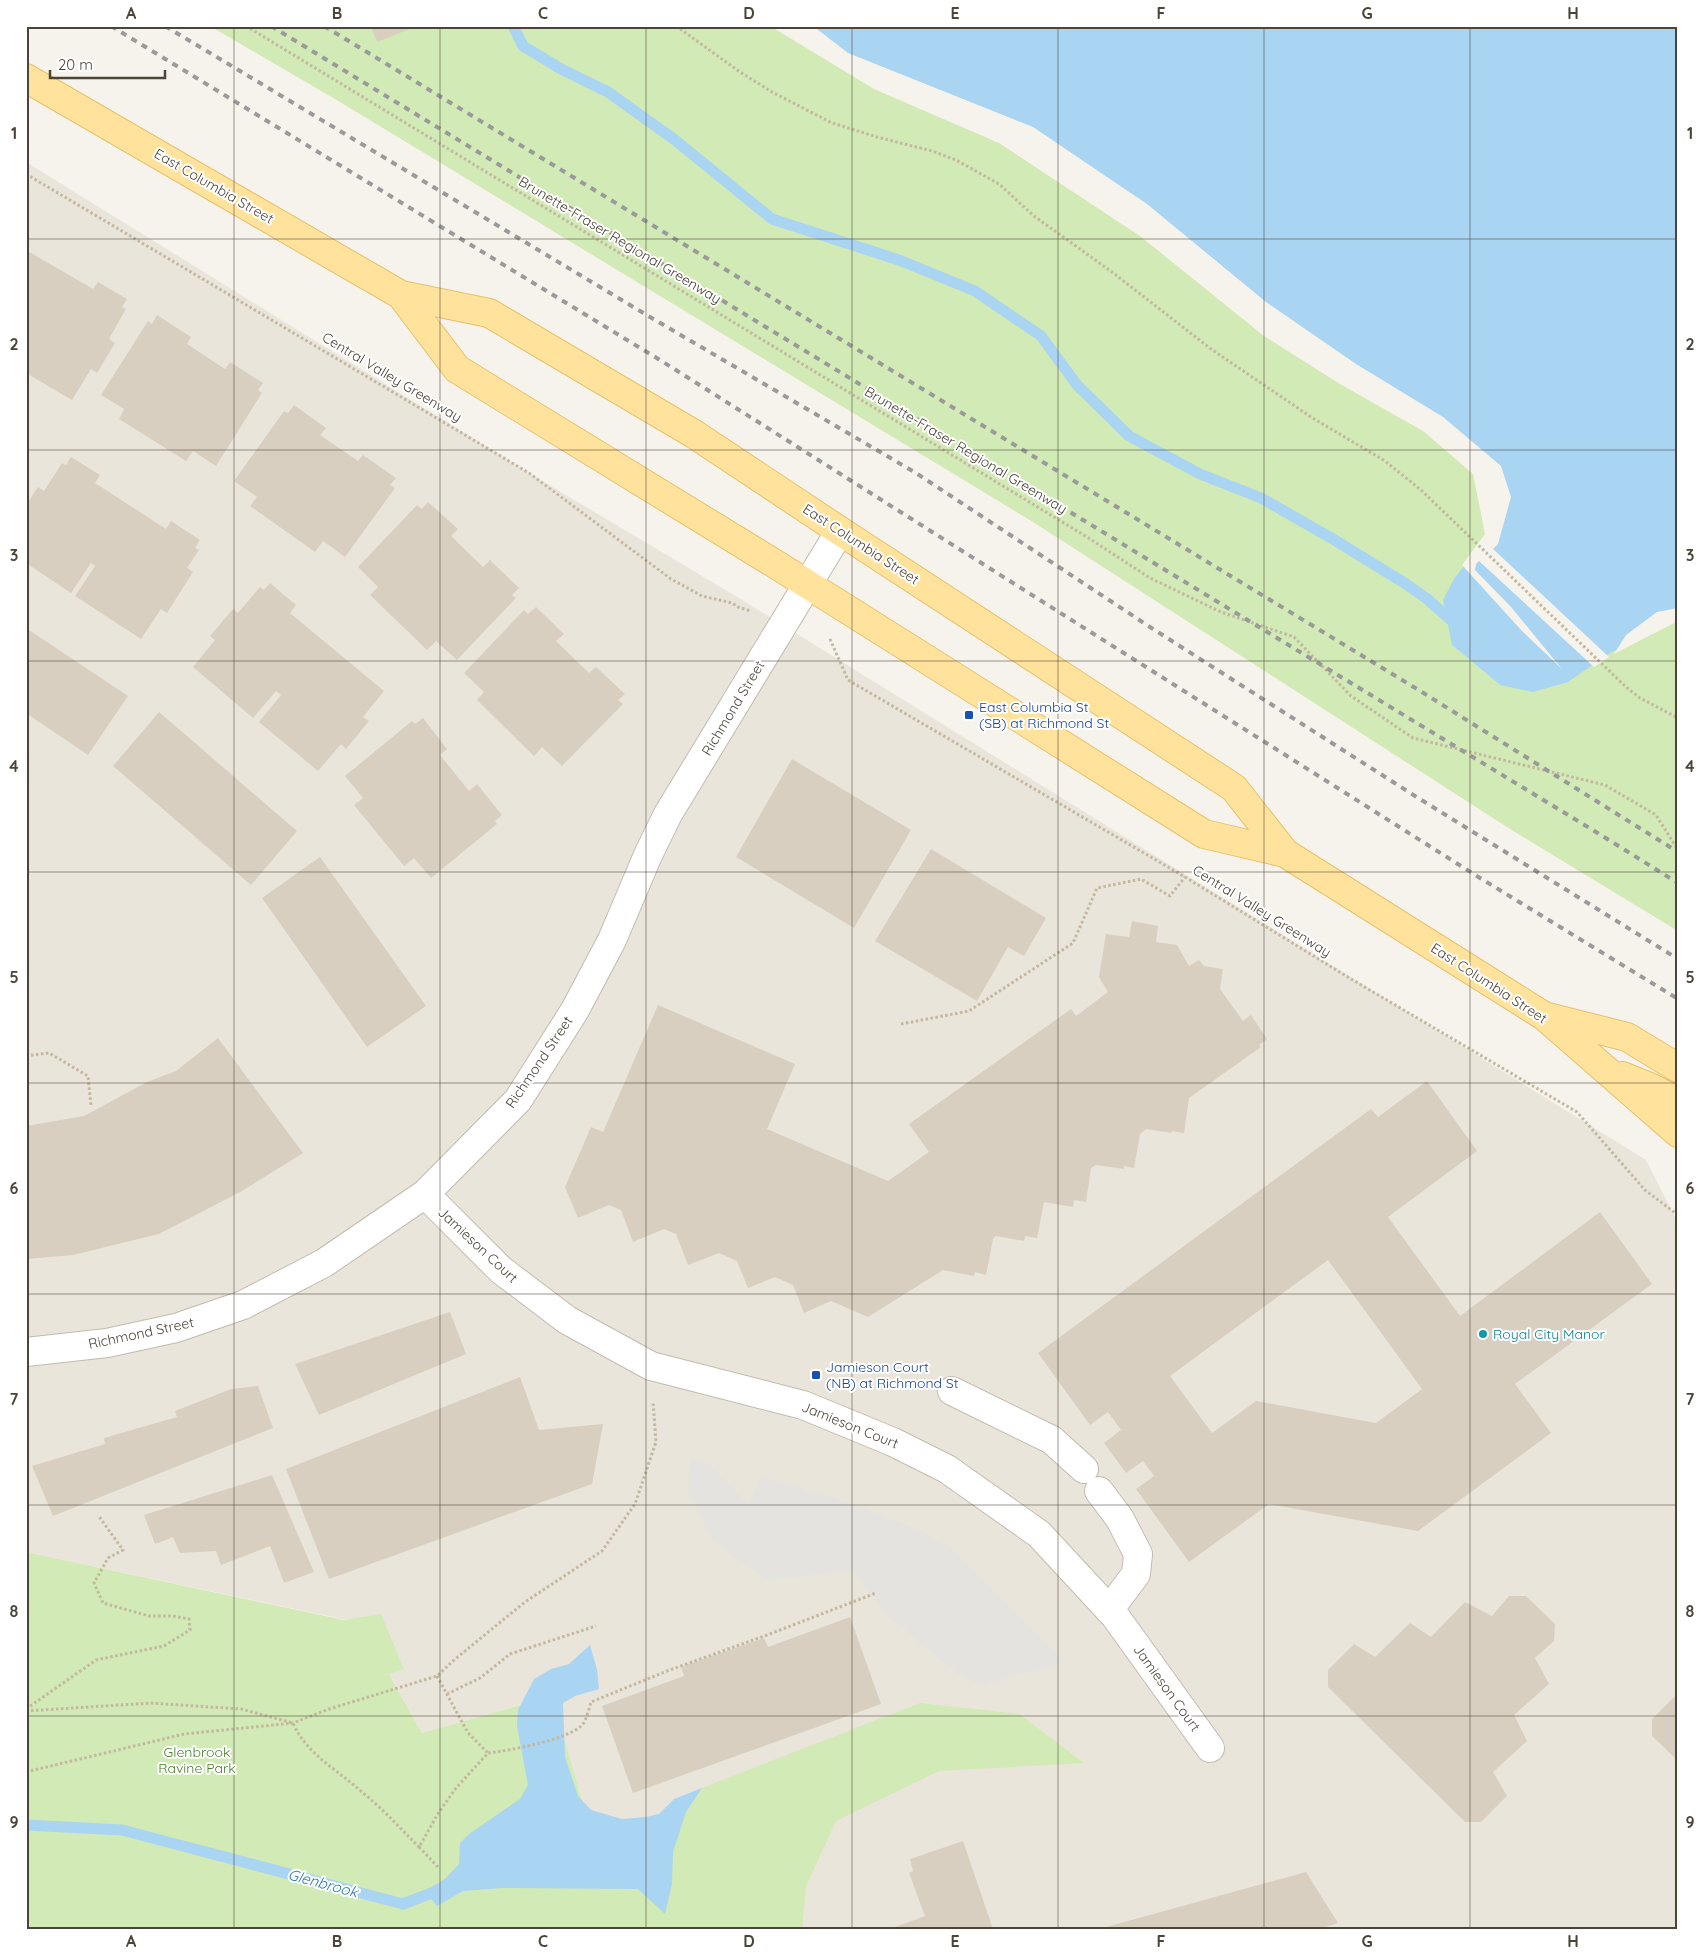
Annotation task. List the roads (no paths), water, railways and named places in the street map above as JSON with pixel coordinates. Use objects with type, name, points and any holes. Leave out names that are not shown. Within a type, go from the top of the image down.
[{"type":"main road","name":"East Columbia Street","points":[[26,78],[400,295],[489,313],[694,434],[1234,788],[1285,852],[1544,1016],[1678,1133]]},
{"type":"main road","name":"East Columbia Street","points":[[400,295],[457,369],[807,584],[1204,834],[1285,852]]},
{"type":"main road","points":[[1544,1016],[1627,1037],[1678,1068]]},
{"type":"main road","points":[[1602,1068],[1652,1088],[1678,1102]]},
{"type":"street","name":"Richmond Street","points":[[26,1352],[107,1343],[176,1328],[243,1305],[324,1263],[425,1194],[518,1100],[575,1010],[612,940],[648,855],[668,814],[840,531]]},
{"type":"street","name":"Jamieson Court","points":[[425,1194],[502,1270],[567,1320],[651,1366],[803,1405],[922,1455],[947,1469],[1039,1534],[1109,1610],[1210,1748]]},
{"type":"street","points":[[952,1391],[1052,1440],[1092,1480],[1120,1520],[1138,1554],[1136,1574],[1109,1610]]},
{"type":"water","points":[[773,26],[1678,26],[1678,619],[1610,653],[1568,682],[1533,692],[1500,685],[1452,645],[1443,600],[1454,579],[1488,535],[1475,473],[1425,429],[1142,234],[1000,141]]},
{"type":"water","points":[[590,1645],[597,1670],[599,1689],[575,1696],[563,1703],[565,1757],[578,1796],[591,1810],[622,1819],[659,1814],[674,1799],[702,1788],[686,1812],[673,1852],[672,1884],[665,1914],[638,1889],[502,1888],[463,1891],[437,1906],[425,1891],[445,1879],[459,1864],[460,1843],[469,1834],[520,1799],[528,1785],[517,1726],[518,1710],[534,1679],[551,1669],[569,1664]]},
{"type":"waterway","points":[[513,26],[523,46],[561,69],[608,92],[675,140],[772,219],[899,260],[975,291],[1041,336],[1077,385],[1129,436],[1200,474],[1261,498],[1406,584],[1450,619],[1459,620]]},
{"type":"waterway","name":"Glenbrook","points":[[26,1825],[122,1830],[403,1904],[442,1889]]},
{"type":"railway","points":[[111,26],[660,360],[1480,878],[1678,999]]},
{"type":"railway","points":[[165,26],[650,317],[916,473],[1150,627],[1415,796],[1678,959]]},
{"type":"railway","points":[[271,26],[1678,883]]},
{"type":"railway","points":[[324,26],[1417,689],[1678,852]]},
{"type":"place","name":"East Columbia St (SB) at Richmond St","points":[[969,715]]},
{"type":"place","name":"Royal City Manor","points":[[1483,1334]]},
{"type":"place","name":"Jamieson Court (NB) at Richmond St","points":[[816,1375]]},
{"type":"park label","name":"Glenbrook Ravine Park","points":[[197,1760]]}]
